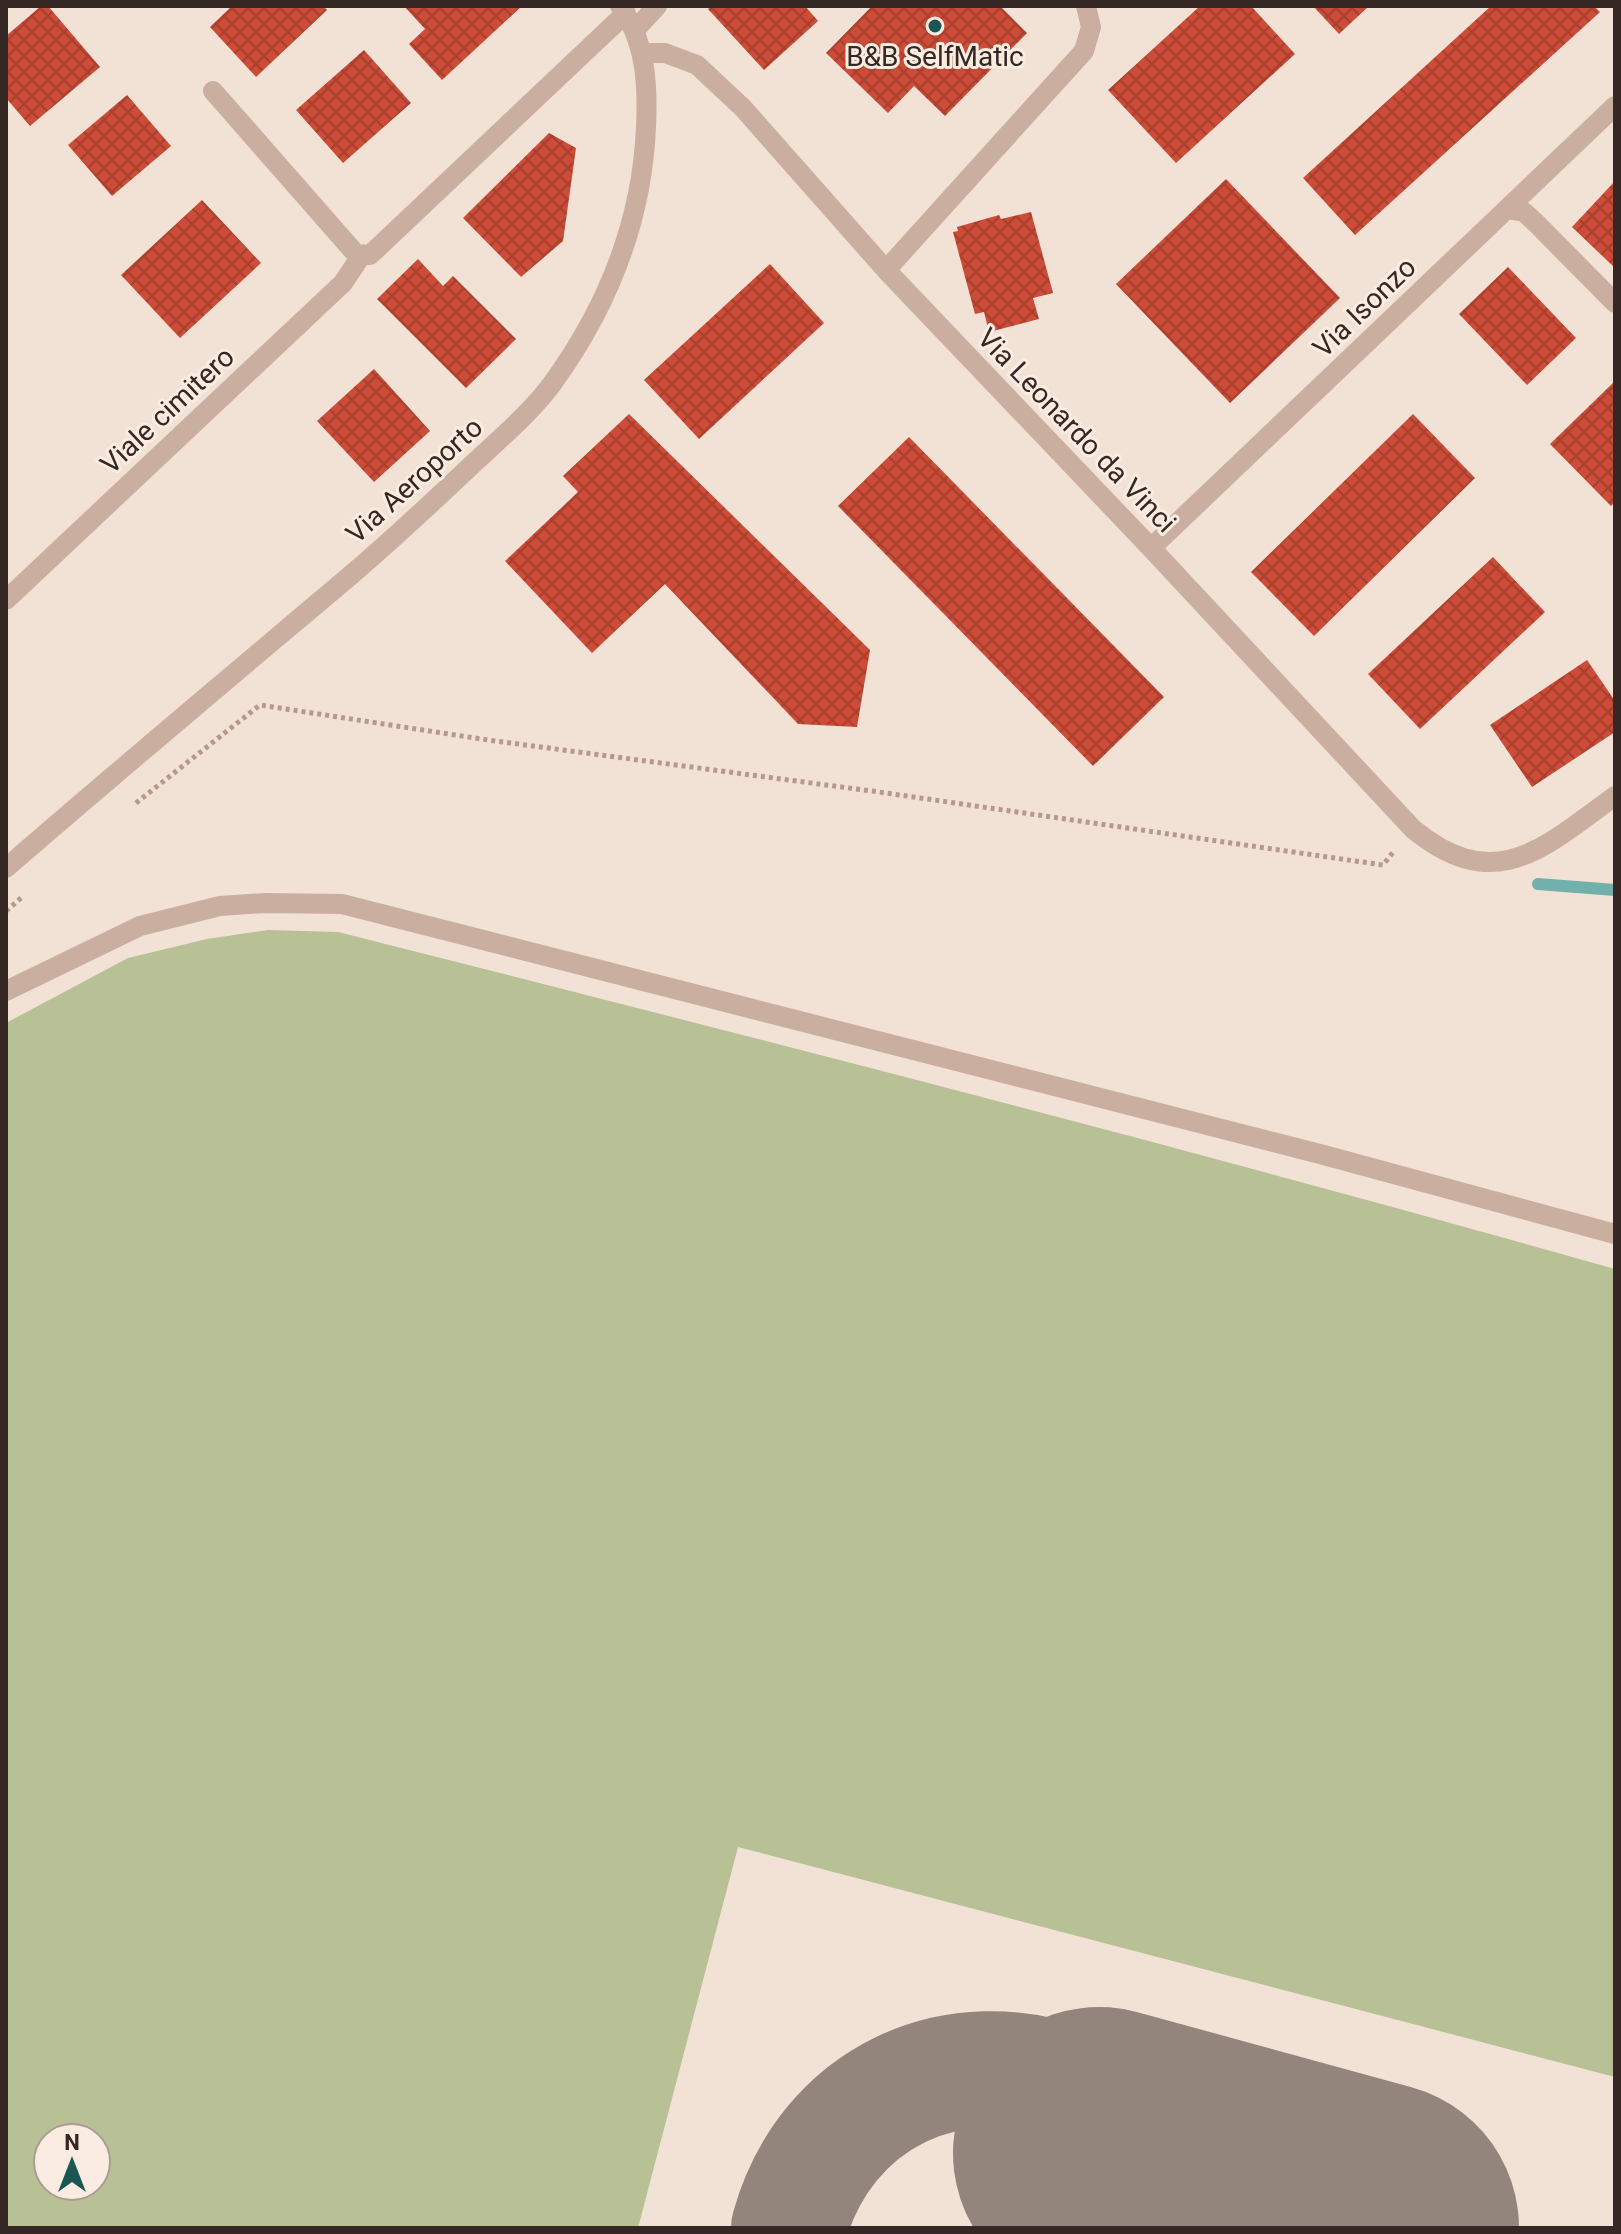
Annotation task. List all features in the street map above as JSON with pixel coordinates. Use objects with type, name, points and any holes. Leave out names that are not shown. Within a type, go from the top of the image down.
[{"type":"street","name":"Viale cimitero","points":[[6,600],[343,283],[361,256],[370,255],[627,16],[657,6]]},
{"type":"street","points":[[886,270],[1084,51],[1091,27],[1086,6]]},
{"type":"street","name":"Via Aeroporto","points":[[6,868],[403,530],[550,387],[602,305],[621,262],[629,231],[645,147],[647,91],[642,53],[627,16]]},
{"type":"street","name":"Via Leonardo da Vinci","points":[[642,53],[681,57],[697,65],[717,83],[886,270],[1413,829],[1449,855],[1468,860],[1518,859],[1541,849],[1615,796]]},
{"type":"street","points":[[213,91],[361,256]]},
{"type":"street","name":"Via Isonzo","points":[[1151,548],[1615,106]]},
{"type":"street","points":[[1507,209],[1524,212],[1615,303]]},
{"type":"street","points":[[6,991],[140,926],[220,906],[342,904],[1304,1150],[1615,1234]]},
{"type":"path","points":[[135,804],[260,705],[488,740],[879,792],[1383,865],[1413,829]]},
{"type":"path","points":[[6,911],[29,891]]},
{"type":"green space","points":[[268,930],[338,932],[1137,1138],[1615,1269],[1615,2077],[738,1847],[638,2228],[6,2228],[6,1023],[128,958],[207,939]]},
{"type":"building","points":[[41,6],[48,6],[100,67],[30,126],[6,98],[6,36]]},
{"type":"building","points":[[232,6],[323,6],[327,10],[256,77],[210,27]]},
{"type":"building","points":[[404,6],[522,6],[442,80],[409,44],[425,29]]},
{"type":"building","points":[[712,6],[805,6],[818,21],[764,70],[708,9]]},
{"type":"building","points":[[872,6],[1000,6],[1027,33],[945,116],[914,86],[888,113],[826,53]]},
{"type":"building","points":[[1200,6],[1251,6],[1295,54],[1176,163],[1108,90]]},
{"type":"building","points":[[1313,6],[1369,6],[1339,34]]},
{"type":"building","points":[[1491,6],[1594,6],[1600,12],[1355,235],[1303,178]]},
{"type":"building","points":[[364,50],[411,103],[343,163],[296,110]]},
{"type":"building","points":[[127,95],[171,146],[112,196],[68,145]]},
{"type":"building","points":[[549,133],[576,148],[563,241],[521,277],[463,218]]},
{"type":"building","points":[[1226,179],[1340,298],[1230,403],[1116,284]]},
{"type":"building","points":[[1615,181],[1615,268],[1572,227]]},
{"type":"building","points":[[202,200],[261,263],[180,338],[121,275]]},
{"type":"building","points":[[1031,212],[1053,293],[1033,298],[1039,319],[989,332],[984,312],[975,314],[953,232],[958,231],[957,227],[999,215],[1001,219]]},
{"type":"building","points":[[418,259],[443,286],[453,276],[516,339],[466,388],[377,299]]},
{"type":"building","points":[[770,264],[824,323],[699,439],[644,380]]},
{"type":"building","points":[[1508,267],[1576,338],[1527,385],[1459,314]]},
{"type":"building","points":[[374,369],[430,431],[374,482],[317,421]]},
{"type":"building","points":[[1615,381],[1615,502],[1611,506],[1550,444]]},
{"type":"building","points":[[629,414],[870,650],[857,727],[798,724],[665,584],[592,653],[505,561],[578,492],[563,476]]},
{"type":"building","points":[[1413,414],[1475,478],[1314,636],[1251,572]]},
{"type":"building","points":[[909,437],[1164,697],[1093,766],[838,506]]},
{"type":"building","points":[[1493,557],[1545,612],[1420,729],[1368,674]]},
{"type":"building","points":[[1587,660],[1615,701],[1615,732],[1532,787],[1490,725]]},
{"type":"waterway","points":[[1538,884],[1615,890]]},
{"type":"taxiway","points":[[789,2228],[807,2183],[832,2144],[863,2113],[900,2090],[941,2075],[985,2069],[1030,2073],[1091,2092],[1160,2145],[1205,2168],[1430,2228]]},
{"type":"runway","points":[[1099,2153],[1373,2228]]},
{"type":"place","name":"B&B SelfMatic","points":[[935,26]]}]
